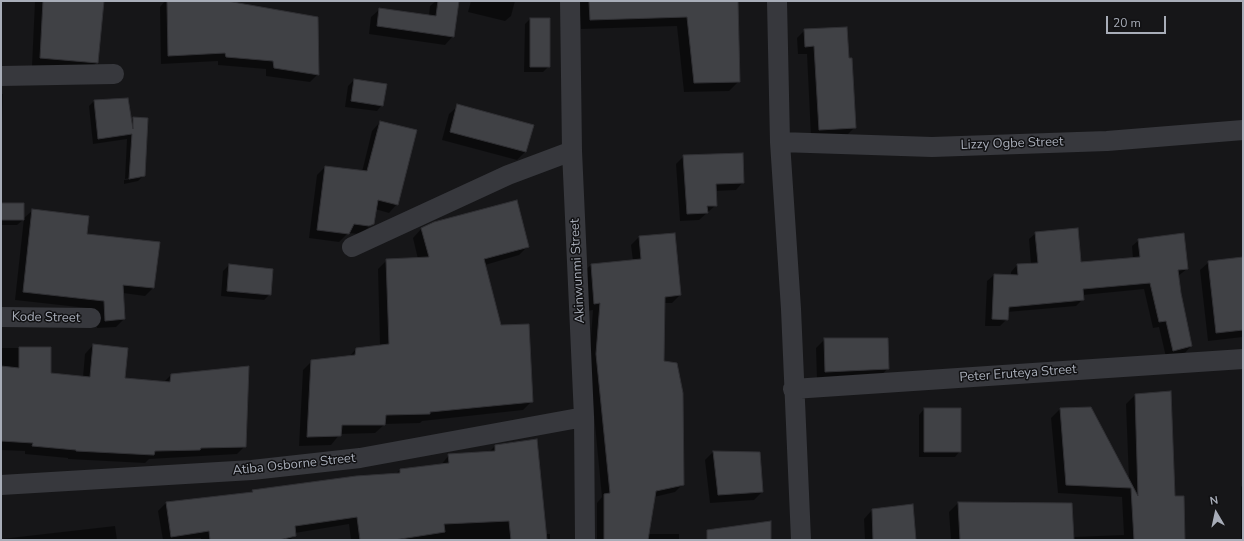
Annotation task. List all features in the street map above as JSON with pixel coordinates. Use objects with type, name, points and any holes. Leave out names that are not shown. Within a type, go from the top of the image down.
[{"type":"street","name":"Akinwunmi Street","points":[[570,1],[572,151],[584,417],[585,540]]},
{"type":"street","points":[[777,1],[780,142],[791,310],[800,540]]},
{"type":"street","points":[[1,76],[114,74]]},
{"type":"street","name":"Lizzy Ogbe Street","points":[[780,142],[932,148],[1106,141],[1243,130]]},
{"type":"street","points":[[352,247],[508,175],[572,151]]},
{"type":"street","name":"Kode Street","points":[[1,317],[91,318]]},
{"type":"street","name":"Peter Eruteya Street","points":[[793,389],[1243,359]]},
{"type":"street","name":"Atiba Osborne Street","points":[[1,486],[252,470],[360,458],[584,417]]},
{"type":"building","points":[[43,1],[104,1],[98,63],[40,58]]},
{"type":"building","points":[[167,1],[227,1],[318,17],[319,75],[274,68],[273,61],[226,57],[225,53],[168,56]]},
{"type":"building","points":[[438,1],[459,1],[454,37],[377,26],[379,8],[436,16]]},
{"type":"building","points":[[589,1],[738,1],[740,82],[694,83],[687,17],[590,20]]},
{"type":"building","points":[[530,18],[550,18],[550,67],[530,67]]},
{"type":"building","points":[[847,27],[849,58],[852,58],[856,128],[819,130],[814,46],[805,47],[804,29]]},
{"type":"building","points":[[354,79],[387,84],[383,106],[351,101]]},
{"type":"building","points":[[128,98],[133,129],[133,117],[148,118],[145,176],[129,179],[132,134],[98,139],[94,100]]},
{"type":"building","points":[[457,104],[534,125],[526,152],[450,132]]},
{"type":"building","points":[[380,121],[417,130],[398,205],[378,200],[374,224],[369,226],[354,224],[349,234],[317,230],[325,166],[367,171]]},
{"type":"building","points":[[743,153],[744,183],[716,184],[717,206],[707,206],[708,213],[687,214],[683,155]]},
{"type":"building","points":[[517,200],[529,247],[484,259],[501,325],[529,324],[533,402],[430,412],[430,414],[386,415],[385,425],[342,425],[341,436],[307,437],[311,360],[355,355],[356,348],[389,344],[386,259],[429,257],[421,228],[434,222]]},
{"type":"building","points":[[1,203],[24,203],[24,220],[1,220]]},
{"type":"building","points":[[32,209],[89,216],[87,234],[160,242],[154,288],[123,285],[125,319],[105,321],[104,301],[23,292]]},
{"type":"building","points":[[1078,228],[1081,262],[1140,257],[1138,239],[1184,233],[1188,269],[1178,270],[1181,293],[1192,346],[1173,351],[1166,321],[1159,322],[1150,283],[1083,289],[1084,300],[1009,307],[1008,320],[992,319],[994,274],[1018,275],[1017,264],[1038,263],[1035,232]]},
{"type":"building","points":[[675,233],[681,295],[665,297],[664,361],[677,363],[683,393],[684,485],[656,491],[648,540],[604,540],[604,494],[610,493],[596,354],[600,303],[594,304],[591,264],[641,259],[639,236]]},
{"type":"building","points":[[1243,257],[1243,330],[1216,333],[1208,261]]},
{"type":"building","points":[[229,264],[273,269],[271,295],[227,291]]},
{"type":"building","points":[[824,338],[888,338],[889,369],[825,372]]},
{"type":"building","points":[[93,344],[128,348],[125,378],[170,382],[171,374],[249,366],[246,447],[155,451],[154,455],[76,451],[32,446],[33,443],[1,441],[1,366],[19,368],[19,347],[51,347],[51,373],[90,377]]},
{"type":"building","points":[[1171,391],[1175,496],[1184,496],[1185,540],[1134,540],[1131,488],[1066,485],[1060,408],[1091,407],[1138,496],[1135,394]]},
{"type":"building","points":[[924,408],[961,408],[961,452],[924,452]]},
{"type":"building","points":[[537,439],[547,540],[511,540],[509,521],[444,524],[445,532],[394,540],[360,540],[357,517],[295,526],[296,536],[279,540],[210,540],[209,531],[171,537],[166,502],[253,492],[252,490],[356,476],[400,473],[400,469],[449,463],[448,454],[495,451],[495,445]]},
{"type":"building","points":[[713,451],[760,452],[763,492],[718,495]]},
{"type":"building","points":[[958,502],[1072,503],[1074,540],[960,540]]},
{"type":"building","points":[[913,504],[916,540],[873,540],[872,509]]},
{"type":"building","points":[[771,521],[771,540],[707,540],[707,530]]}]
